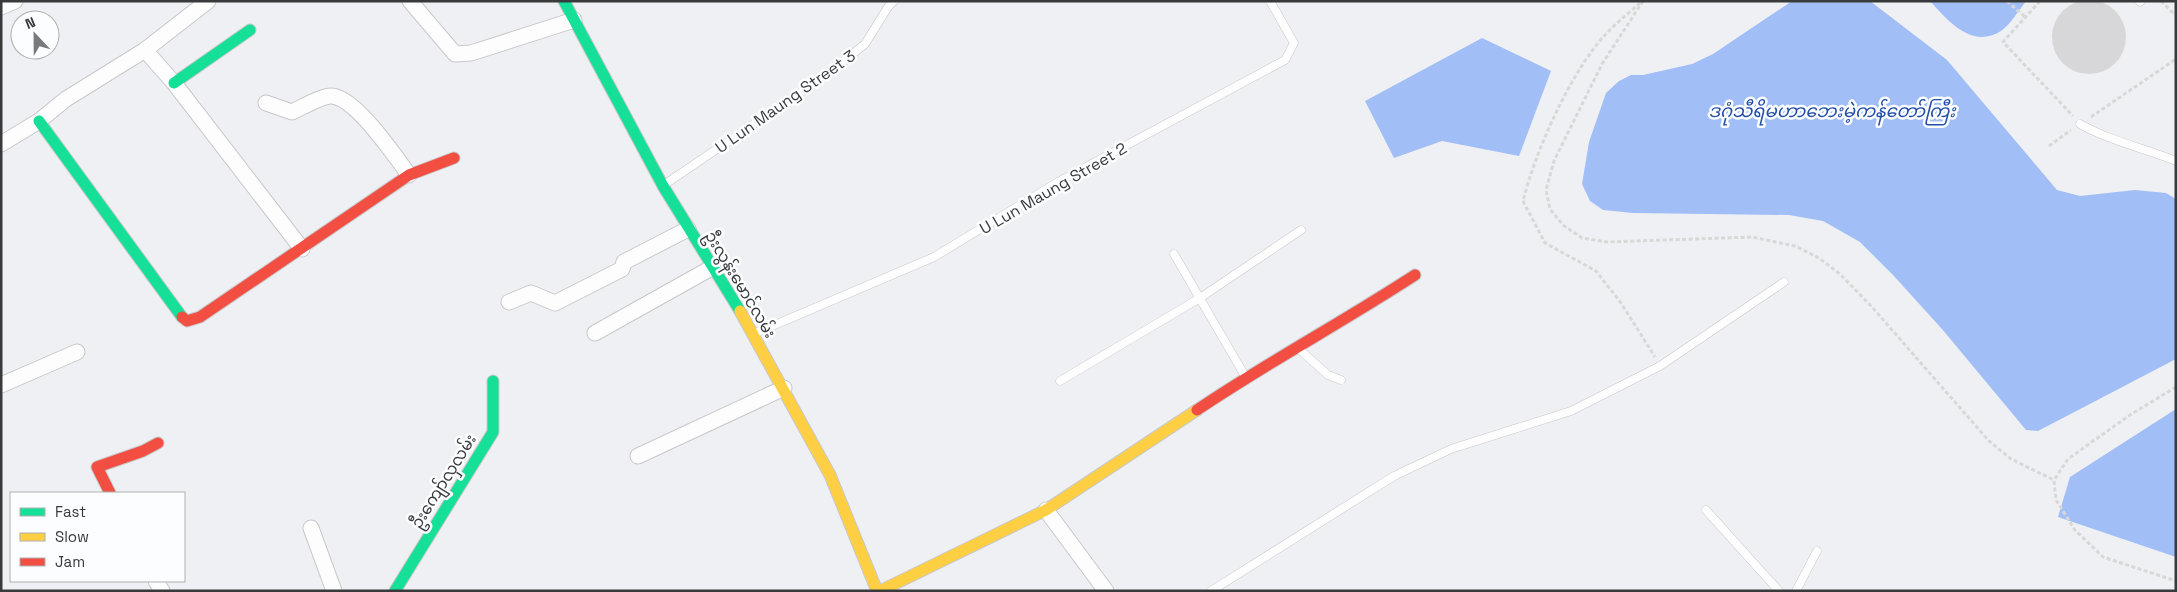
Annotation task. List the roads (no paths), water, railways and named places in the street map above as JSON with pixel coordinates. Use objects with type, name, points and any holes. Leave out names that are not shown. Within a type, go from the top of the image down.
[{"type":"street","points":[[1,7],[15,1]]},
{"type":"street","points":[[1,144],[39,121],[66,100],[145,50],[208,1]]},
{"type":"street","points":[[410,1],[455,54],[471,53],[574,20]]},
{"type":"street","name":"ဦးလွန်းမောင်လမ်း","points":[[564,1],[662,186],[754,334],[784,388],[830,475],[879,591]]},
{"type":"street","points":[[174,83],[250,30]]},
{"type":"street","points":[[145,50],[174,83],[302,249]]},
{"type":"street","points":[[266,103],[292,112],[330,96],[342,99],[374,128],[410,175]]},
{"type":"street","points":[[39,121],[178,314],[187,321],[200,317],[410,175],[454,158]]},
{"type":"street","points":[[509,302],[531,293],[555,303],[622,269],[624,262],[688,229]]},
{"type":"street","points":[[595,333],[712,267]]},
{"type":"street","points":[[879,591],[1046,510],[1246,377],[1415,276]]},
{"type":"street","points":[[1,385],[77,352]]},
{"type":"street","name":"ဦးကျော်လှလမ်း","points":[[395,591],[493,432],[493,381]]},
{"type":"street","points":[[638,456],[784,388]]},
{"type":"street","points":[[110,492],[97,467],[143,451],[158,443]]},
{"type":"street","points":[[1046,510],[1106,591]]},
{"type":"street","points":[[311,528],[334,591]]},
{"type":"lane","name":"U Lun Maung Street 3","points":[[662,186],[832,70],[865,44],[888,7],[894,1]]},
{"type":"lane","name":"U Lun Maung Street 2","points":[[754,334],[934,257],[1058,182],[1285,60],[1294,43],[1270,1]]},
{"type":"lane","points":[[2080,124],[2097,134],[2176,161]]},
{"type":"lane","points":[[1060,381],[1200,298],[1300,230]]},
{"type":"lane","points":[[1174,254],[1246,377]]},
{"type":"lane","points":[[1211,591],[1394,476],[1451,449],[1571,411],[1660,366],[1784,282]]},
{"type":"lane","points":[[1297,347],[1328,375],[1341,380]]},
{"type":"lane","points":[[1706,510],[1779,591]]},
{"type":"lane","points":[[1796,591],[1817,551]]},
{"type":"water","name":"ဒဂုံသီရိမဟာဘေးမဲ့ကန်တော်ကြီး","points":[[1792,1],[1870,1],[1947,60],[2057,190],[2080,196],[2135,190],[2166,193],[2176,199],[2176,359],[2038,431],[2026,430],[1942,329],[1893,275],[1860,242],[1823,221],[1789,215],[1633,213],[1603,210],[1590,201],[1582,184],[1589,142],[1606,93],[1619,81],[1631,75],[1643,75],[1692,64],[1713,54]]},
{"type":"water","points":[[1930,1],[2026,1],[2001,31],[1990,36],[1980,37],[1962,31]]},
{"type":"water","points":[[1482,38],[1551,71],[1519,156],[1442,141],[1394,158],[1365,101]]},
{"type":"water","points":[[2176,409],[2176,557],[2058,517],[2070,477]]}]
